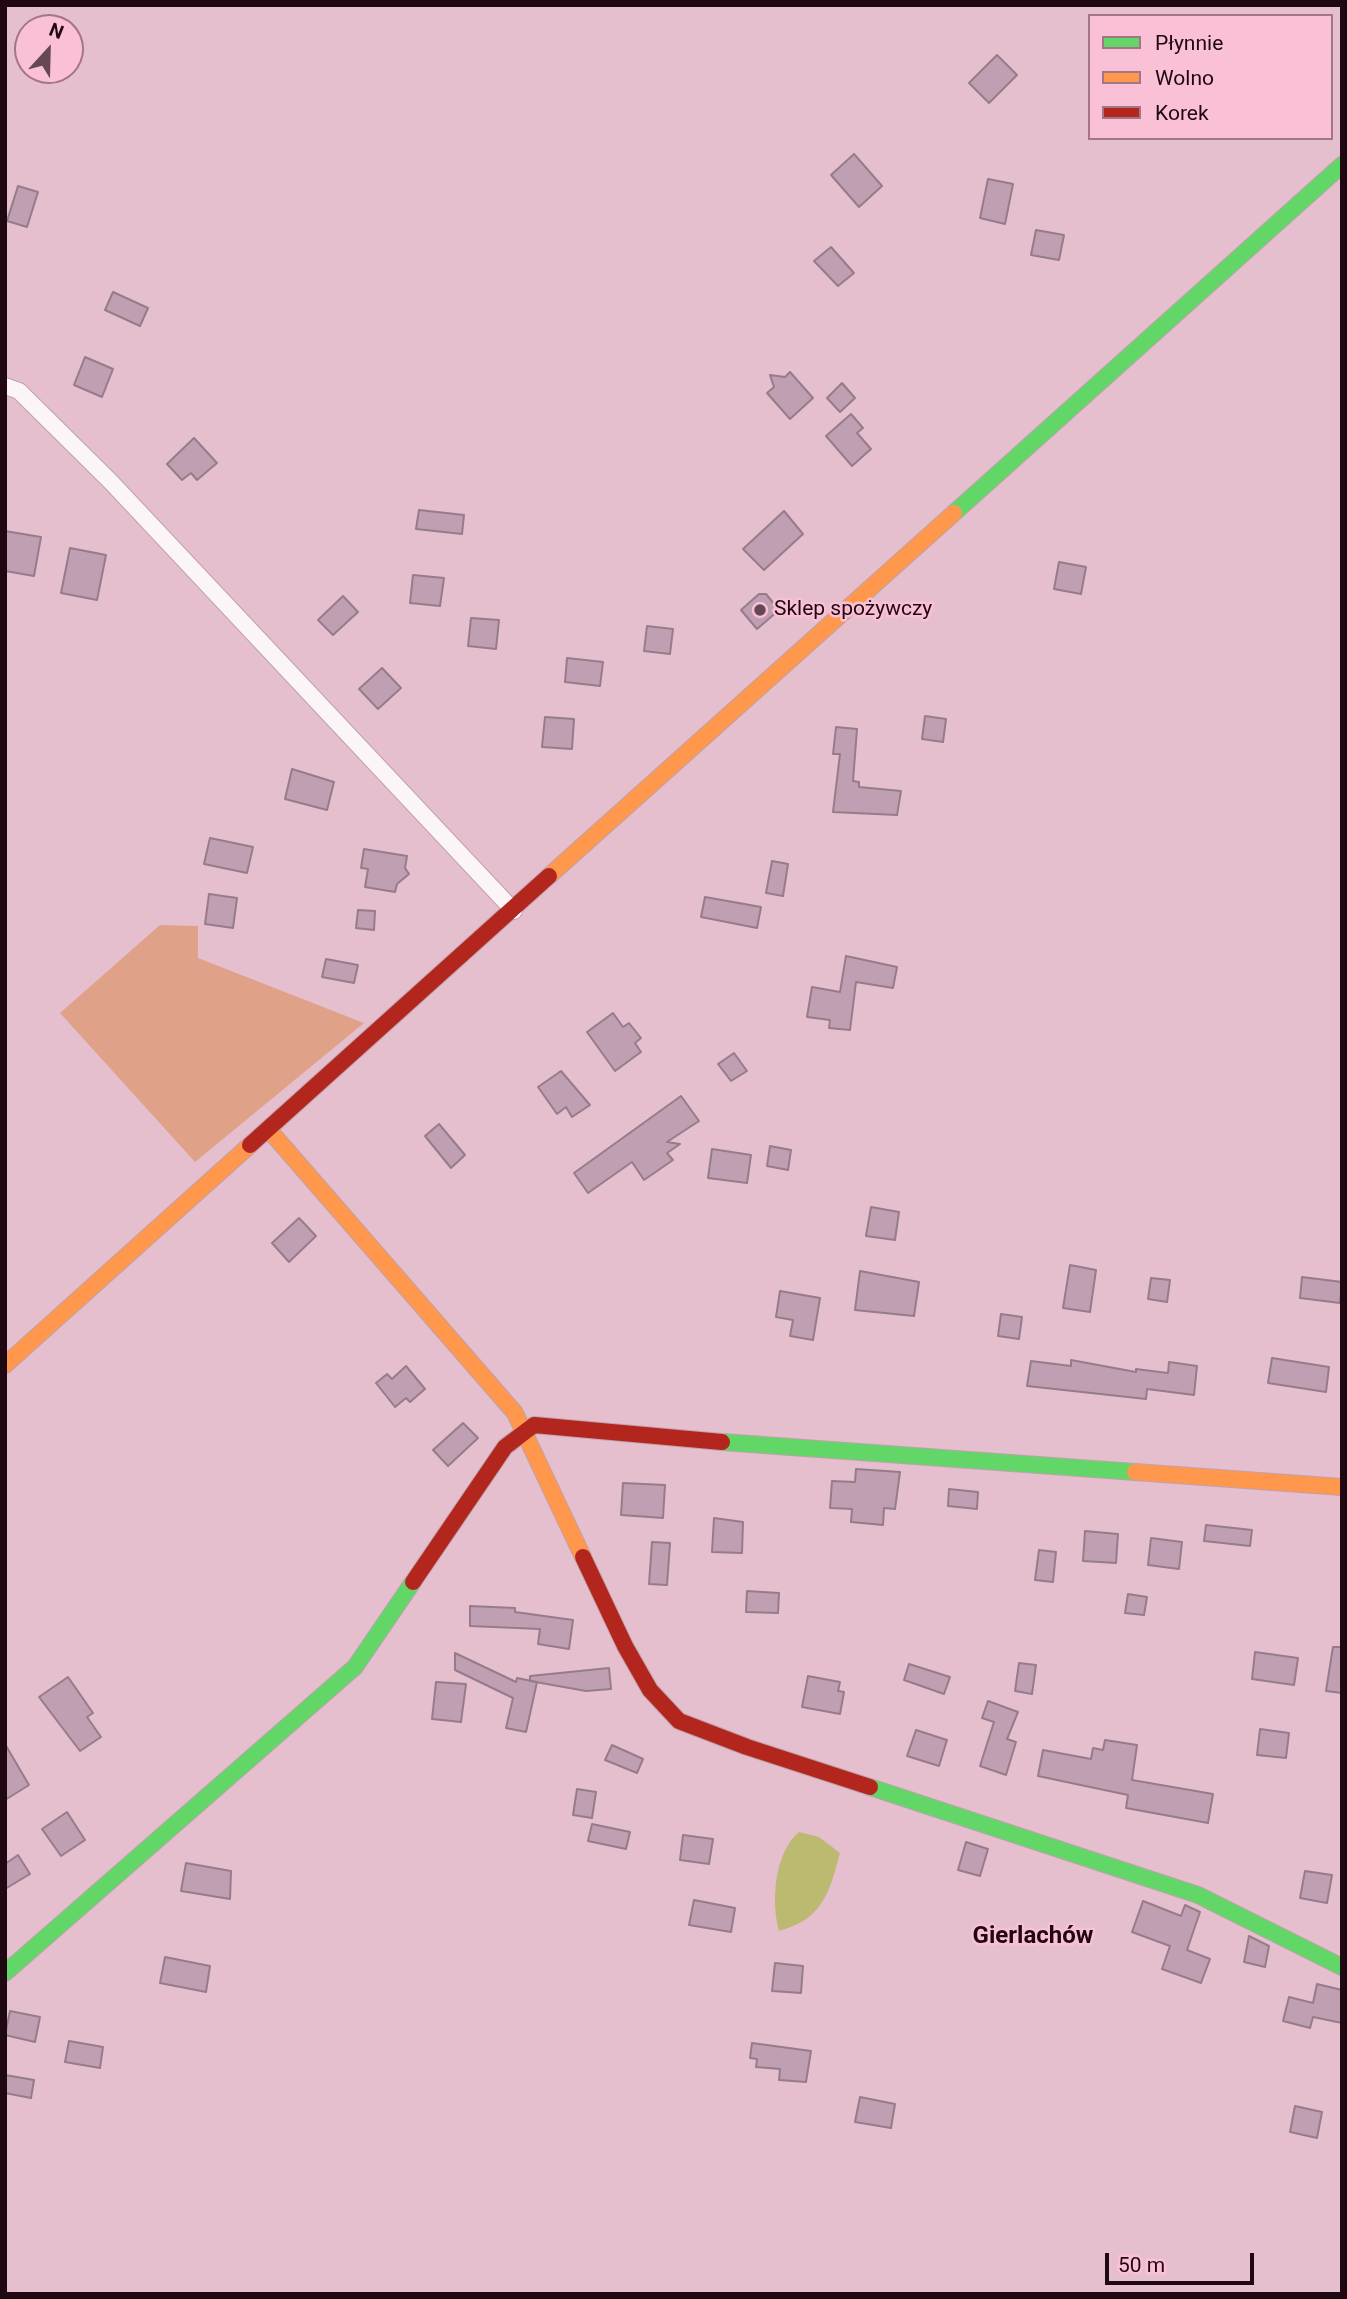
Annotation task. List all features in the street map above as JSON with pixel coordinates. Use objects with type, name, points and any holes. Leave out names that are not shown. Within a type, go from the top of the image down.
[{"type":"street","points":[[5,1365],[270,1130],[1342,165]]},
{"type":"street","points":[[12,389],[111,482],[514,911]]},
{"type":"street","points":[[270,1130],[472,1361],[525,1430],[625,1646],[650,1690],[679,1721],[747,1747],[1156,1879],[1198,1895],[1342,1966]]},
{"type":"street","points":[[5,1973],[355,1667],[505,1447],[534,1424],[590,1432],[1342,1487]]},
{"type":"shaded area","points":[[160,925],[198,926],[198,958],[364,1023],[195,1162],[60,1013]]},
{"type":"shaded area","points":[[799,1832],[819,1837],[840,1853],[827,1892],[815,1912],[794,1926],[779,1931],[775,1906],[777,1878],[784,1852]]},
{"type":"building","points":[[997,55],[1017,75],[989,103],[969,83]]},
{"type":"building","points":[[854,154],[882,186],[859,207],[831,175]]},
{"type":"building","points":[[988,179],[1013,184],[1005,224],[980,218]]},
{"type":"building","points":[[18,186],[38,192],[27,227],[7,221]]},
{"type":"building","points":[[1036,230],[1064,235],[1059,260],[1031,255]]},
{"type":"building","points":[[831,247],[854,273],[838,286],[814,261]]},
{"type":"building","points":[[113,292],[148,308],[140,326],[105,310]]},
{"type":"building","points":[[85,357],[113,369],[102,397],[74,385]]},
{"type":"building","points":[[790,372],[813,398],[790,419],[767,393],[774,387],[770,375],[785,377]]},
{"type":"building","points":[[842,383],[855,398],[840,412],[827,398]]},
{"type":"building","points":[[851,414],[863,428],[857,433],[871,449],[852,466],[826,436]]},
{"type":"building","points":[[194,438],[217,463],[197,480],[191,473],[182,480],[167,464]]},
{"type":"building","points":[[419,510],[464,515],[462,534],[416,529]]},
{"type":"building","points":[[784,511],[803,534],[764,570],[743,549]]},
{"type":"building","points":[[5,531],[41,537],[34,576],[5,571]]},
{"type":"building","points":[[70,548],[106,555],[97,600],[61,593]]},
{"type":"building","points":[[1059,562],[1086,567],[1081,594],[1054,589]]},
{"type":"building","points":[[413,575],[444,578],[440,606],[410,603]]},
{"type":"building","name":"Sklep spożywczy","points":[[759,594],[766,594],[779,610],[757,629],[741,610]]},
{"type":"building","points":[[343,596],[358,612],[333,635],[318,620]]},
{"type":"building","points":[[471,618],[499,620],[496,649],[468,646]]},
{"type":"building","points":[[647,626],[673,629],[670,654],[644,651]]},
{"type":"building","points":[[567,658],[603,662],[600,686],[565,682]]},
{"type":"building","points":[[382,668],[401,688],[378,709],[359,689]]},
{"type":"building","points":[[925,716],[946,719],[943,742],[922,739]]},
{"type":"building","points":[[545,717],[574,719],[572,749],[542,747]]},
{"type":"building","points":[[836,727],[857,729],[853,781],[859,782],[859,787],[901,791],[897,815],[833,812],[840,754],[833,754]]},
{"type":"building","points":[[292,769],[334,782],[327,810],[285,799]]},
{"type":"building","points":[[210,838],[253,847],[247,873],[204,864]]},
{"type":"building","points":[[364,849],[407,856],[405,868],[409,874],[397,884],[395,892],[365,887],[368,869],[361,868]]},
{"type":"building","points":[[772,861],[788,864],[783,896],[766,893]]},
{"type":"building","points":[[209,894],[237,898],[233,928],[205,924]]},
{"type":"building","points":[[705,897],[761,907],[757,928],[701,917]]},
{"type":"building","points":[[358,910],[375,911],[374,930],[356,928]]},
{"type":"building","points":[[846,956],[897,967],[893,988],[856,982],[850,1030],[829,1028],[830,1020],[807,1017],[812,987],[840,992]]},
{"type":"building","points":[[326,959],[358,965],[354,983],[322,977]]},
{"type":"building","points":[[613,1013],[623,1027],[629,1023],[641,1038],[635,1043],[641,1052],[615,1071],[587,1032]]},
{"type":"building","points":[[734,1053],[747,1071],[731,1081],[718,1064]]},
{"type":"building","points":[[561,1071],[590,1105],[572,1117],[566,1107],[557,1114],[538,1087]]},
{"type":"building","points":[[681,1096],[699,1121],[667,1142],[680,1144],[667,1153],[673,1160],[644,1180],[632,1162],[588,1193],[574,1173]]},
{"type":"building","points":[[439,1124],[465,1155],[451,1168],[425,1136]]},
{"type":"building","points":[[770,1146],[791,1150],[788,1170],[767,1166]]},
{"type":"building","points":[[712,1149],[751,1155],[747,1183],[708,1178]]},
{"type":"building","points":[[871,1207],[899,1212],[895,1240],[866,1236]]},
{"type":"building","points":[[299,1218],[316,1236],[289,1262],[272,1243]]},
{"type":"building","points":[[1070,1265],[1096,1270],[1090,1312],[1063,1308]]},
{"type":"building","points":[[860,1271],[919,1282],[914,1316],[855,1310]]},
{"type":"building","points":[[1302,1277],[1342,1282],[1340,1303],[1300,1298]]},
{"type":"building","points":[[1151,1278],[1170,1280],[1167,1302],[1148,1299]]},
{"type":"building","points":[[780,1291],[820,1298],[813,1340],[790,1336],[793,1320],[776,1317]]},
{"type":"building","points":[[1001,1314],[1022,1317],[1019,1339],[998,1336]]},
{"type":"building","points":[[1272,1358],[1329,1367],[1326,1392],[1268,1383]]},
{"type":"building","points":[[1071,1360],[1136,1372],[1136,1369],[1168,1373],[1169,1362],[1197,1366],[1194,1395],[1147,1389],[1146,1399],[1027,1386],[1031,1361],[1071,1366]]},
{"type":"building","points":[[406,1366],[425,1389],[410,1402],[406,1398],[395,1407],[376,1383],[387,1374],[392,1379]]},
{"type":"building","points":[[463,1423],[478,1438],[448,1466],[433,1450]]},
{"type":"building","points":[[856,1469],[900,1472],[895,1509],[884,1508],[883,1525],[851,1522],[852,1509],[830,1508],[832,1481],[855,1482]]},
{"type":"building","points":[[623,1483],[665,1485],[663,1518],[621,1515]]},
{"type":"building","points":[[949,1489],[978,1492],[977,1509],[948,1506]]},
{"type":"building","points":[[714,1518],[743,1522],[742,1553],[712,1552]]},
{"type":"building","points":[[1206,1525],[1252,1530],[1250,1546],[1204,1541]]},
{"type":"building","points":[[1085,1531],[1118,1534],[1116,1563],[1083,1561]]},
{"type":"building","points":[[1151,1538],[1182,1542],[1179,1569],[1148,1565]]},
{"type":"building","points":[[652,1542],[670,1543],[667,1585],[649,1584]]},
{"type":"building","points":[[1039,1550],[1056,1552],[1053,1582],[1035,1580]]},
{"type":"building","points":[[747,1591],[779,1593],[778,1613],[746,1612]]},
{"type":"building","points":[[1128,1594],[1147,1597],[1144,1615],[1125,1613]]},
{"type":"building","points":[[470,1606],[515,1608],[515,1612],[573,1620],[569,1649],[538,1644],[540,1629],[470,1626]]},
{"type":"building","points":[[1333,1647],[1342,1647],[1342,1693],[1326,1691]]},
{"type":"building","points":[[1255,1652],[1298,1658],[1294,1685],[1252,1679]]},
{"type":"building","points":[[455,1653],[516,1682],[517,1678],[537,1682],[526,1732],[506,1728],[513,1698],[455,1670]]},
{"type":"building","points":[[1019,1663],[1036,1665],[1032,1694],[1015,1691]]},
{"type":"building","points":[[909,1664],[950,1677],[944,1694],[904,1680]]},
{"type":"building","points":[[609,1668],[611,1689],[586,1691],[530,1681],[530,1676]]},
{"type":"building","points":[[808,1676],[840,1682],[838,1691],[844,1692],[840,1714],[802,1707]]},
{"type":"building","points":[[68,1677],[93,1713],[87,1717],[101,1737],[80,1751],[39,1697]]},
{"type":"building","points":[[436,1682],[466,1684],[461,1722],[432,1719]]},
{"type":"building","points":[[988,1701],[1018,1712],[1007,1739],[1016,1742],[1006,1775],[980,1766],[994,1722],[982,1718]]},
{"type":"building","points":[[1260,1729],[1289,1733],[1286,1758],[1257,1755]]},
{"type":"building","points":[[916,1730],[947,1740],[939,1766],[907,1756]]},
{"type":"building","points":[[1105,1740],[1137,1745],[1132,1780],[1213,1794],[1208,1823],[1126,1808],[1128,1795],[1038,1776],[1043,1750],[1091,1759],[1093,1748],[1103,1750]]},
{"type":"building","points":[[5,1744],[29,1785],[5,1800]]},
{"type":"building","points":[[612,1745],[643,1759],[637,1773],[605,1760]]},
{"type":"building","points":[[577,1789],[596,1792],[592,1818],[573,1815]]},
{"type":"building","points":[[67,1812],[85,1840],[61,1856],[42,1829]]},
{"type":"building","points":[[592,1824],[630,1832],[626,1849],[588,1841]]},
{"type":"building","points":[[683,1835],[713,1839],[709,1864],[680,1860]]},
{"type":"building","points":[[966,1842],[988,1849],[980,1876],[958,1870]]},
{"type":"building","points":[[18,1855],[30,1874],[5,1889],[5,1864]]},
{"type":"building","points":[[186,1863],[231,1871],[230,1899],[181,1891]]},
{"type":"building","points":[[1305,1871],[1332,1875],[1327,1903],[1300,1898]]},
{"type":"building","points":[[694,1900],[735,1908],[731,1932],[689,1925]]},
{"type":"building","points":[[1143,1901],[1181,1916],[1185,1905],[1200,1912],[1187,1950],[1210,1959],[1201,1983],[1162,1969],[1170,1946],[1132,1932]]},
{"type":"building","points":[[1249,1936],[1269,1946],[1265,1967],[1244,1962]]},
{"type":"building","points":[[165,1957],[210,1966],[206,1992],[160,1983]]},
{"type":"building","points":[[775,1963],[803,1966],[801,1993],[772,1991]]},
{"type":"building","points":[[1317,1984],[1342,1990],[1342,2023],[1313,2017],[1310,2028],[1283,2021],[1289,1997],[1313,2003]]},
{"type":"building","points":[[10,2011],[40,2017],[35,2042],[5,2035]]},
{"type":"building","points":[[69,2041],[103,2047],[100,2068],[65,2062]]},
{"type":"building","points":[[752,2043],[811,2051],[806,2082],[779,2080],[780,2069],[756,2067],[757,2059],[750,2058]]},
{"type":"building","points":[[5,2075],[34,2080],[31,2098],[5,2093]]},
{"type":"building","points":[[860,2097],[895,2104],[891,2128],[855,2122]]},
{"type":"building","points":[[1295,2106],[1322,2112],[1317,2138],[1290,2132]]},
{"type":"traffic: fast","points":[[954,513],[1342,165]]},
{"type":"traffic: fast","points":[[722,1442],[1135,1472]]},
{"type":"traffic: fast","points":[[5,1973],[355,1667],[413,1582]]},
{"type":"traffic: fast","points":[[870,1787],[1198,1895],[1342,1967]]},
{"type":"traffic: slow","points":[[549,876],[954,513]]},
{"type":"traffic: slow","points":[[270,1131],[515,1413],[583,1557]]},
{"type":"traffic: slow","points":[[5,1365],[250,1145]]},
{"type":"traffic: slow","points":[[1135,1472],[1342,1487]]},
{"type":"traffic: jam","points":[[250,1145],[549,876]]},
{"type":"traffic: jam","points":[[413,1582],[505,1447],[534,1425],[722,1442]]},
{"type":"traffic: jam","points":[[583,1557],[625,1646],[650,1690],[679,1721],[747,1747],[870,1787]]},
{"type":"place","name":"Sklep spożywczy","points":[[760,610]]},
{"type":"district","name":"Gierlachów","points":[[1033,1937]]}]
